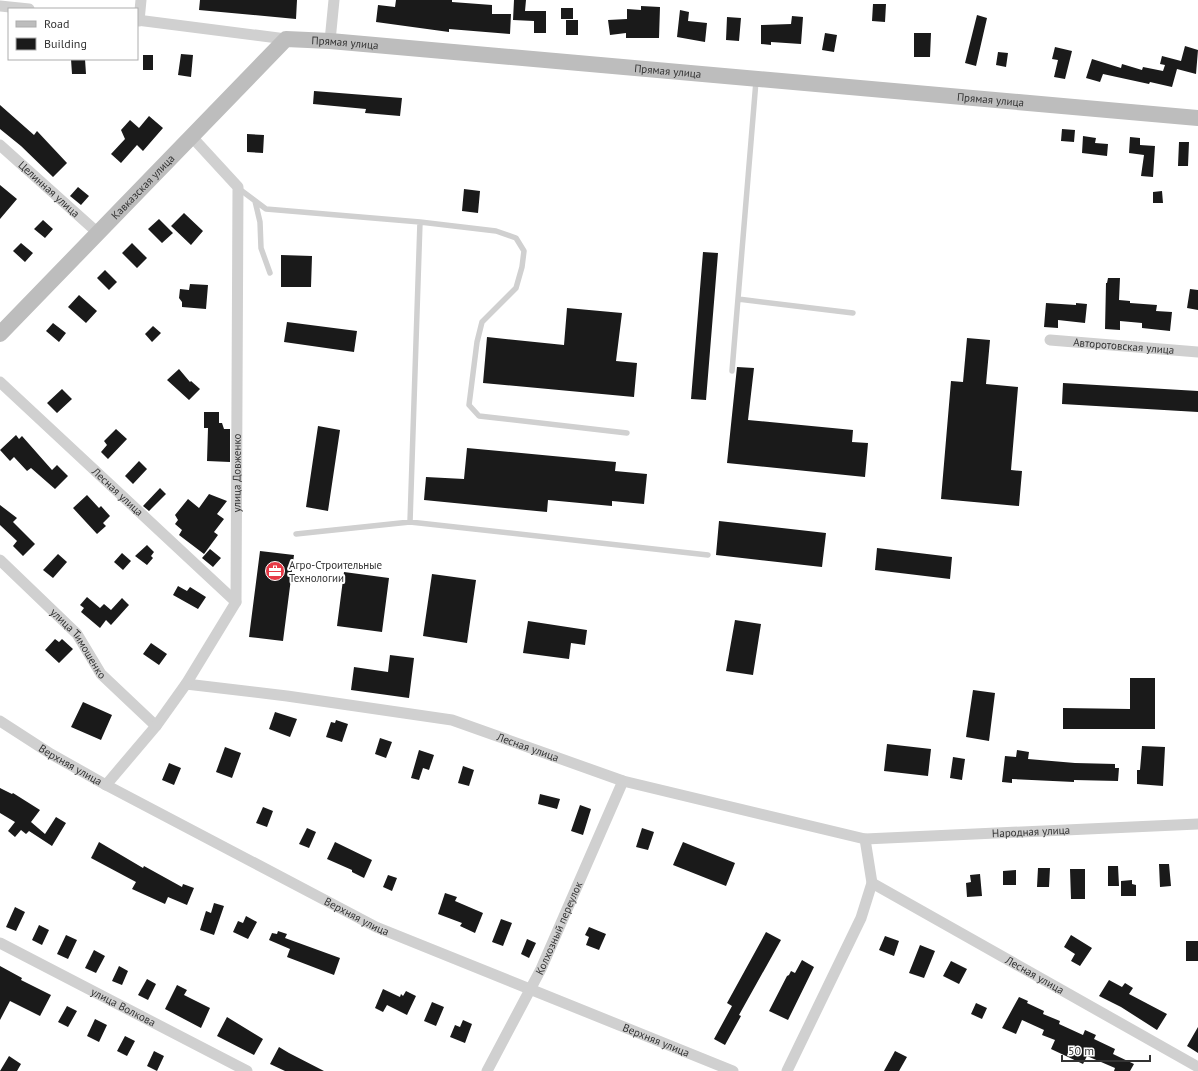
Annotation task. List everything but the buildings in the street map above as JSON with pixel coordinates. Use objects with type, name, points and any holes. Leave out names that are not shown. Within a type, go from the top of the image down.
[{"type":"street","points":[[138,20],[141,0]]},
{"type":"street","points":[[330,41],[334,0]]},
{"type":"street","points":[[0,6],[19,8]]},
{"type":"street","name":"Прямая улица","points":[[138,20],[286,39],[330,41],[1198,118]]},
{"type":"street","name":"Кавказская улица","points":[[0,334],[286,39]]},
{"type":"street","points":[[192,137],[238,187]]},
{"type":"street","name":"Целинная улица","points":[[0,145],[98,233]]},
{"type":"street","name":"улица Довженко","points":[[236,602],[238,187]]},
{"type":"street","name":"Авторотовская улица","points":[[1050,340],[1198,352]]},
{"type":"street","name":"Лесная улица","points":[[0,382],[236,602]]},
{"type":"street","name":"улица Тимошенко","points":[[0,560],[77,634],[101,674],[156,726]]},
{"type":"street","points":[[106,785],[156,726],[186,684],[236,602]]},
{"type":"street","name":"Лесная улица","points":[[186,684],[287,696],[452,720],[623,781],[865,840]]},
{"type":"street","name":"Верхняя улица","points":[[0,721],[51,754],[106,785],[376,927],[733,1071]]},
{"type":"street","name":"Колхозный переулок","points":[[487,1071],[542,969],[623,781]]},
{"type":"street","name":"Народная улица","points":[[865,840],[1198,824]]},
{"type":"street","points":[[787,1071],[861,918],[872,883],[865,840]]},
{"type":"street","name":"Лесная улица","points":[[872,883],[1198,1067]]},
{"type":"street","name":"улица Волкова","points":[[0,943],[246,1071]]},
{"type":"lane","points":[[732,371],[756,79]]},
{"type":"lane","points":[[238,187],[266,209],[420,222],[496,231],[516,238],[524,251],[522,267],[516,288],[482,322],[477,342],[469,405],[479,416],[627,433]]},
{"type":"lane","points":[[255,201],[260,222],[261,248],[270,273]]},
{"type":"lane","points":[[410,522],[420,222]]},
{"type":"lane","points":[[738,299],[853,314]]},
{"type":"lane","points":[[296,534],[410,522],[708,555]]},
{"type":"place","name":"Агро-Строительные Технологии","points":[[275,571]]}]
